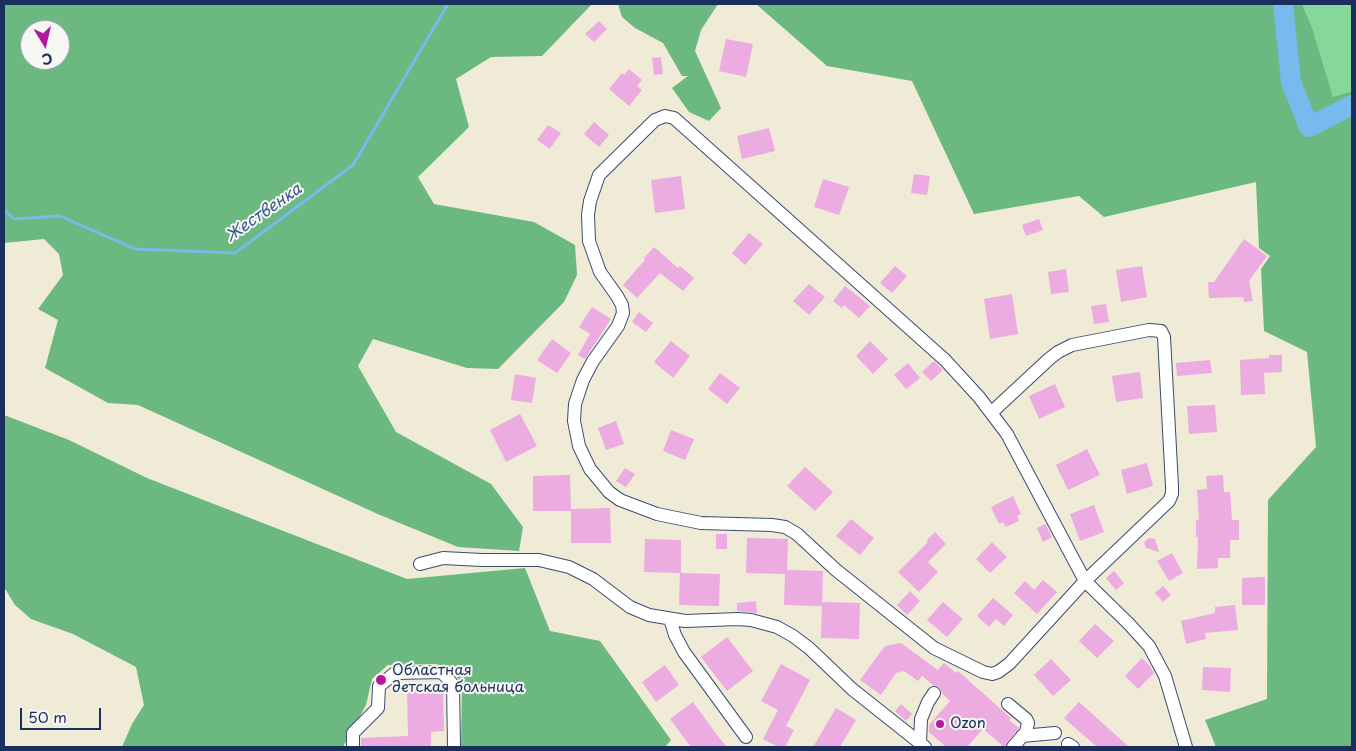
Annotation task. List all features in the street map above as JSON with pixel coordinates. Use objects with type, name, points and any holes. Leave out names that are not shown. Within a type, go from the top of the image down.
[{"type":"lane","points":[[992,412],[1049,359],[1064,348],[1080,343],[1143,331],[1157,330],[1163,334],[1166,357],[1172,494],[1169,501],[1085,581],[1004,669],[992,674],[983,672],[934,648],[836,570],[797,534],[785,527],[764,524],[701,523],[636,507],[620,500],[598,480],[585,459],[576,435],[574,421],[576,404],[583,380],[593,361],[618,326],[622,313],[622,305],[600,272],[589,240],[588,215],[590,202],[599,175],[655,120],[665,116],[674,118],[945,360],[992,412],[1013,444],[1085,581],[1149,646],[1165,676],[1186,747]]},
{"type":"lane","points":[[420,564],[443,558],[539,560],[569,567],[593,579],[630,607],[649,615],[670,619],[703,621],[751,620],[777,627],[809,648],[852,689],[922,745]]},
{"type":"lane","points":[[670,619],[675,635],[684,652],[746,737]]},
{"type":"lane","points":[[353,747],[354,733],[378,708],[379,686],[395,673],[442,672],[454,685],[454,747]]},
{"type":"lane","points":[[922,745],[921,719],[924,709],[934,693]]},
{"type":"lane","points":[[1008,704],[1026,719],[1028,723],[1026,732],[1013,747]]},
{"type":"lane","points":[[1022,736],[1055,734]]},
{"type":"green space","points":[[4,4],[592,4],[542,56],[491,57],[456,79],[469,127],[418,177],[434,204],[534,222],[575,245],[577,275],[564,302],[498,369],[467,368],[373,339],[358,366],[396,432],[491,484],[523,527],[519,551],[458,547],[380,515],[138,405],[108,403],[45,368],[58,320],[38,309],[63,275],[59,254],[44,239],[4,243]]},
{"type":"green space","points":[[618,4],[718,4],[701,30],[695,51],[721,108],[709,121],[689,112],[672,88],[688,76],[682,76],[663,43],[635,28],[622,17]]},
{"type":"green space","points":[[756,4],[1302,4],[1312,27],[1333,97],[1352,91],[1352,747],[1216,747],[1205,720],[1267,699],[1268,500],[1316,447],[1307,352],[1264,331],[1261,269],[1270,256],[1259,248],[1256,182],[1104,217],[1079,196],[974,214],[912,81],[827,66]]},
{"type":"green space","points":[[1302,4],[1352,4],[1352,91],[1333,98],[1312,27]]},
{"type":"green space","points":[[4,415],[69,440],[147,478],[407,579],[525,568],[550,631],[600,641],[671,740],[665,747],[461,747],[462,684],[451,669],[436,664],[388,665],[372,679],[366,705],[343,747],[122,747],[132,724],[144,705],[136,667],[73,634],[31,619],[15,605],[4,587]]},
{"type":"building","points":[[599,21],[607,29],[594,42],[585,34]]},
{"type":"building","points":[[726,39],[753,44],[746,77],[719,71]]},
{"type":"building","points":[[661,57],[663,74],[654,75],[652,58]]},
{"type":"building","points":[[629,69],[642,80],[637,86],[642,90],[629,106],[609,89],[622,73],[624,75]]},
{"type":"building","points":[[594,122],[609,135],[599,147],[584,134]]},
{"type":"building","points":[[548,125],[561,133],[550,149],[537,140]]},
{"type":"building","points":[[769,128],[775,151],[742,159],[737,136]]},
{"type":"building","points":[[914,174],[930,176],[927,195],[911,193]]},
{"type":"building","points":[[681,176],[685,209],[655,213],[651,180]]},
{"type":"building","points":[[823,179],[849,187],[839,215],[814,207]]},
{"type":"building","points":[[1039,219],[1043,230],[1026,236],[1022,225]]},
{"type":"building","points":[[749,233],[763,244],[745,265],[732,253]]},
{"type":"building","points":[[1244,239],[1267,256],[1249,281],[1253,301],[1244,302],[1243,297],[1209,298],[1208,282],[1214,282]]},
{"type":"building","points":[[654,247],[678,268],[680,266],[694,278],[683,291],[660,273],[637,298],[623,285]]},
{"type":"building","points":[[895,266],[907,276],[892,293],[880,283]]},
{"type":"building","points":[[1142,266],[1147,297],[1121,302],[1116,270]]},
{"type":"building","points":[[1066,269],[1069,292],[1051,294],[1048,272]]},
{"type":"building","points":[[809,284],[825,297],[809,315],[793,301]]},
{"type":"building","points":[[845,286],[870,306],[859,318],[844,305],[842,308],[833,301]]},
{"type":"building","points":[[1012,294],[1018,334],[990,339],[984,299]]},
{"type":"building","points":[[1106,304],[1109,322],[1094,324],[1091,306]]},
{"type":"building","points":[[592,307],[611,319],[585,359],[578,355],[590,334],[579,327]]},
{"type":"building","points":[[639,312],[653,323],[646,332],[632,322]]},
{"type":"building","points":[[552,339],[571,353],[557,373],[537,360]]},
{"type":"building","points":[[671,341],[690,356],[673,378],[654,362]]},
{"type":"building","points":[[870,341],[888,359],[873,374],[856,356]]},
{"type":"building","points":[[1269,355],[1282,355],[1282,372],[1264,373],[1265,394],[1241,395],[1240,360],[1269,358]]},
{"type":"building","points":[[1210,360],[1212,373],[1177,376],[1176,363]]},
{"type":"building","points":[[934,361],[943,370],[931,381],[922,372]]},
{"type":"building","points":[[908,363],[920,378],[906,389],[894,375]]},
{"type":"building","points":[[1140,372],[1143,398],[1116,402],[1112,376]]},
{"type":"building","points":[[720,373],[740,388],[727,404],[708,389]]},
{"type":"building","points":[[515,374],[536,378],[532,403],[511,400]]},
{"type":"building","points":[[1055,384],[1065,407],[1039,419],[1029,396]]},
{"type":"building","points":[[1215,405],[1217,432],[1189,434],[1187,406]]},
{"type":"building","points":[[520,414],[537,446],[506,462],[490,430]]},
{"type":"building","points":[[616,421],[624,444],[606,450],[598,428]]},
{"type":"building","points":[[671,430],[694,439],[685,460],[663,451]]},
{"type":"building","points":[[1087,449],[1100,475],[1068,490],[1056,465]]},
{"type":"building","points":[[1147,463],[1153,486],[1127,494],[1121,470]]},
{"type":"building","points":[[805,467],[833,492],[815,511],[787,486]]},
{"type":"building","points":[[625,468],[635,474],[626,487],[616,481]]},
{"type":"building","points":[[570,475],[571,509],[610,508],[611,543],[571,543],[571,511],[533,511],[533,476]]},
{"type":"building","points":[[1223,475],[1224,492],[1230,492],[1232,520],[1239,520],[1239,540],[1230,540],[1230,558],[1218,558],[1218,568],[1197,569],[1198,537],[1196,537],[1196,520],[1199,520],[1197,490],[1207,489],[1206,476]]},
{"type":"building","points":[[1013,496],[1021,514],[1017,516],[1019,521],[1006,527],[1003,522],[999,524],[991,507]]},
{"type":"building","points":[[1094,505],[1104,532],[1080,541],[1070,514]]},
{"type":"building","points":[[851,519],[874,538],[860,555],[836,536]]},
{"type":"building","points":[[1045,524],[1052,537],[1043,542],[1037,528]]},
{"type":"building","points":[[935,532],[946,544],[928,562],[938,572],[919,592],[898,572],[928,542],[926,541]]},
{"type":"building","points":[[716,534],[727,534],[727,549],[716,549]]},
{"type":"building","points":[[747,538],[788,539],[787,570],[823,571],[822,606],[784,605],[785,574],[746,573]]},
{"type":"building","points":[[1149,538],[1155,539],[1159,552],[1146,548],[1144,542]]},
{"type":"building","points":[[645,539],[681,540],[681,573],[644,572]]},
{"type":"building","points":[[992,542],[1007,557],[990,573],[976,559]]},
{"type":"building","points":[[1172,553],[1183,573],[1169,581],[1157,561]]},
{"type":"building","points":[[1114,571],[1124,583],[1116,590],[1106,578]]},
{"type":"building","points":[[680,573],[720,574],[719,606],[679,605]]},
{"type":"building","points":[[1265,577],[1265,605],[1242,605],[1242,578]]},
{"type":"building","points":[[1043,580],[1057,592],[1037,614],[1014,593],[1025,581],[1034,590]]},
{"type":"building","points":[[1163,586],[1171,595],[1163,602],[1155,593]]},
{"type":"building","points":[[910,591],[920,601],[907,615],[897,605]]},
{"type":"building","points":[[993,598],[1013,615],[1004,626],[996,619],[989,627],[977,616]]},
{"type":"building","points":[[756,601],[757,613],[737,611],[737,603]]},
{"type":"building","points":[[822,602],[860,603],[859,639],[821,638]]},
{"type":"building","points":[[943,602],[963,619],[947,637],[927,620]]},
{"type":"building","points":[[1235,605],[1238,630],[1205,633],[1206,639],[1186,644],[1181,621],[1215,613],[1215,607]]},
{"type":"building","points":[[1095,624],[1114,641],[1097,658],[1079,641]]},
{"type":"building","points":[[727,637],[753,671],[727,691],[701,657]]},
{"type":"building","points":[[901,643],[938,670],[944,663],[956,673],[958,671],[1011,718],[1009,720],[1019,728],[1004,747],[983,729],[967,747],[946,747],[929,732],[929,725],[950,701],[939,687],[933,685],[922,676],[918,681],[904,671],[896,673],[881,695],[860,680],[885,646]]},
{"type":"building","points":[[1142,658],[1154,673],[1138,689],[1125,676]]},
{"type":"building","points":[[1051,659],[1071,680],[1053,696],[1034,675]]},
{"type":"building","points":[[781,664],[810,680],[786,726],[794,730],[785,747],[778,747],[763,739],[778,710],[761,701]]},
{"type":"building","points":[[665,665],[679,685],[656,702],[642,682]]},
{"type":"building","points":[[1203,667],[1231,668],[1230,692],[1202,690]]},
{"type":"building","points":[[427,685],[427,688],[443,687],[444,731],[431,732],[431,747],[361,747],[361,738],[408,736],[407,686]]},
{"type":"building","points":[[693,702],[727,747],[691,747],[670,719]]},
{"type":"building","points":[[1079,702],[1129,747],[1097,747],[1064,718]]},
{"type":"building","points":[[901,704],[912,714],[906,721],[895,711]]},
{"type":"building","points":[[836,708],[856,720],[840,747],[813,747]]},
{"type":"waterway","name":"Жественка","points":[[4,210],[14,219],[60,216],[135,249],[235,253],[353,165],[448,4]]},
{"type":"waterway","points":[[1283,4],[1291,82],[1309,127],[1352,105]]},
{"type":"place","name":"Областная детская больница","points":[[381,680]]},
{"type":"place","name":"Ozon","points":[[940,724]]}]
